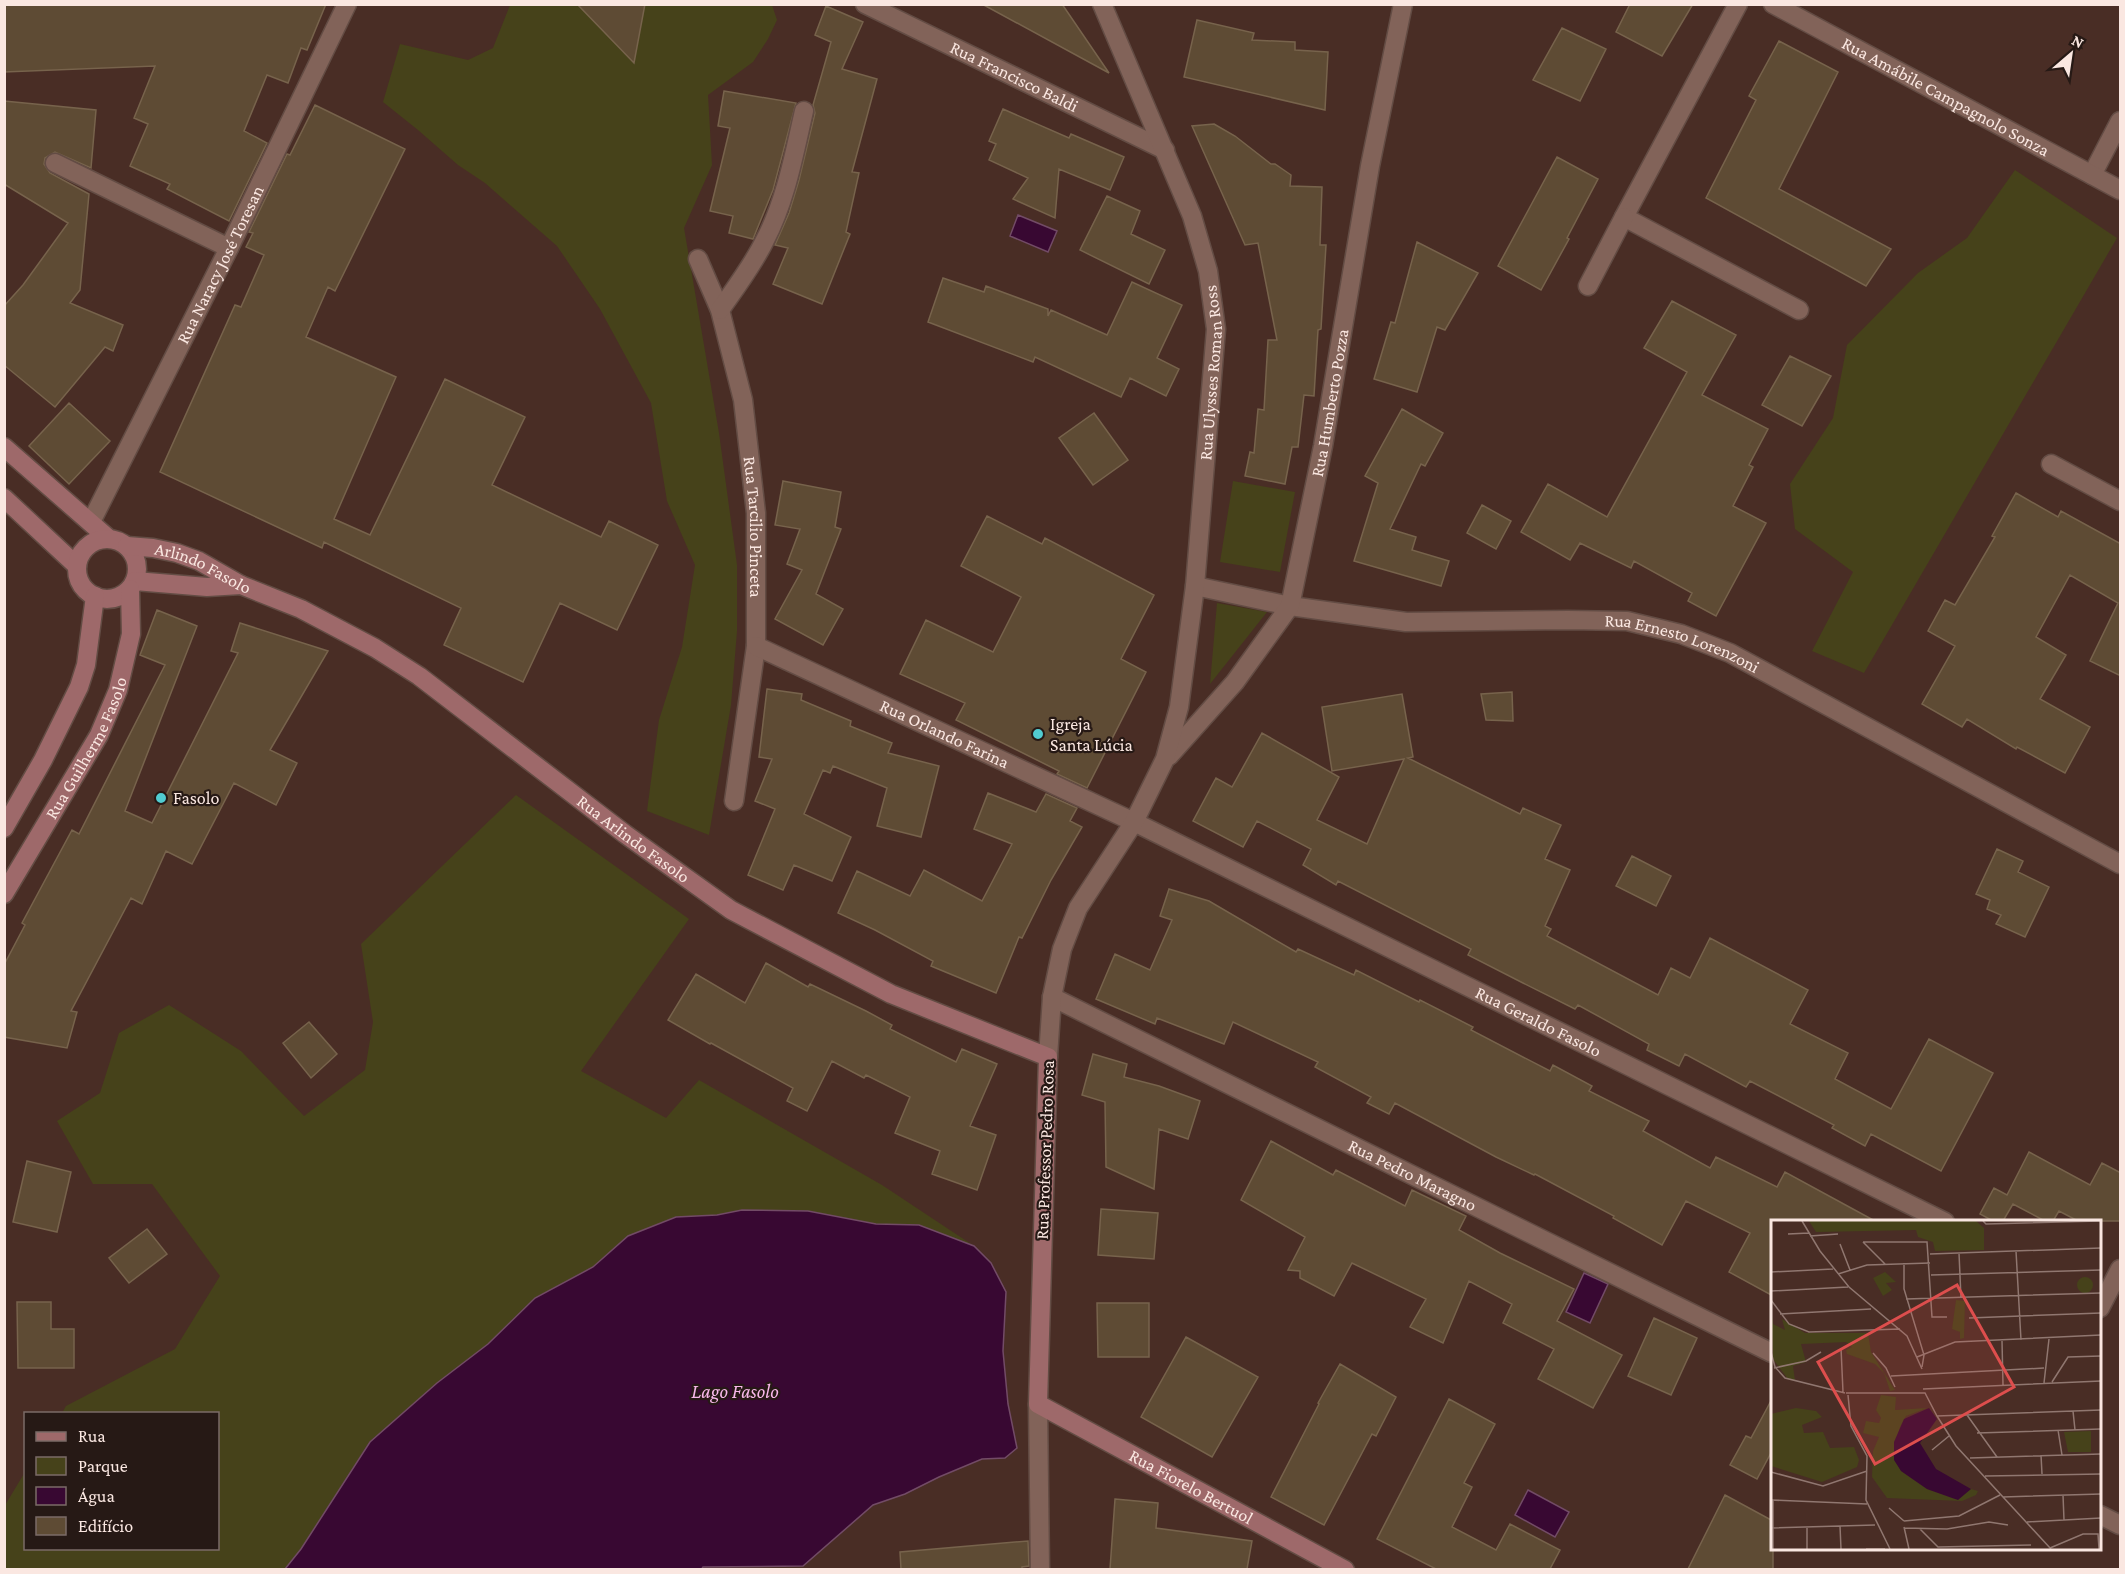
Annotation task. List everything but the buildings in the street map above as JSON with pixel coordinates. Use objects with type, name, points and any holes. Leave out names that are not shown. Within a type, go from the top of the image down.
[{"type":"main road","points":[[4,447],[108,538]]},
{"type":"main road","points":[[4,498],[77,566]]},
{"type":"main road","points":[[108,538],[118,540],[128,546],[137,562],[138,572],[132,585],[122,595],[108,599],[95,596],[87,591],[81,584],[77,566],[80,555],[87,546],[96,540],[108,538]]},
{"type":"main road","name":"Arlindo Fasolo","points":[[128,546],[177,553],[221,572],[241,585]]},
{"type":"main road","name":"Arlindo Fasolo","points":[[132,585],[207,587],[241,585]]},
{"type":"main road","name":"Rua Guilherme Fasolo","points":[[4,894],[99,735],[118,690],[131,634],[132,585]]},
{"type":"main road","name":"Rua Arlindo Fasolo","points":[[241,585],[301,609],[375,648],[419,676],[615,827],[731,910],[891,994],[1048,1057]]},
{"type":"main road","name":"Rua Guilherme Fasolo","points":[[4,828],[43,760],[79,687],[87,665],[95,596]]},
{"type":"main road","name":"Rua Professor Pedro Rosa","points":[[1038,1404],[1048,1057]]},
{"type":"main road","name":"Rua Fiorelo Bertuol","points":[[1038,1404],[1345,1569]]},
{"type":"street","name":"Rua Naracy José Toresan","points":[[91,522],[229,248],[347,4]]},
{"type":"street","name":"Rua Francisco Baldi","points":[[865,4],[1165,150]]},
{"type":"street","name":"Rua Ulysses Roman Ross","points":[[1102,4],[1192,216],[1208,271],[1216,329],[1195,586],[1179,707],[1165,759]]},
{"type":"street","name":"Rua Humberto Pozza","points":[[1165,759],[1234,682],[1290,606],[1323,446],[1368,178],[1403,4]]},
{"type":"street","points":[[1588,286],[1738,4]]},
{"type":"street","name":"Rua Amábile Campagnolo Sonza","points":[[1773,4],[2121,190]]},
{"type":"street","points":[[720,310],[750,268],[767,237],[783,195],[804,111]]},
{"type":"street","points":[[2092,175],[2121,121]]},
{"type":"street","points":[[55,163],[229,248]]},
{"type":"street","points":[[1624,217],[1799,310]]},
{"type":"street","name":"Rua Tarcilio Pinceta","points":[[698,259],[720,310],[743,400],[756,513],[756,646],[734,801]]},
{"type":"street","points":[[2052,464],[2121,501]]},
{"type":"street","name":"Rua Ernesto Lorenzoni","points":[[1195,586],[1290,606],[1406,622],[1627,621],[1681,633],[1730,653],[2121,864]]},
{"type":"street","name":"Rua Orlando Farina","points":[[756,646],[1134,822]]},
{"type":"street","name":"Rua Professor Pedro Rosa","points":[[1048,1057],[1052,997],[1062,949],[1078,908],[1134,822],[1165,759]]},
{"type":"street","name":"Rua Geraldo Fasolo","points":[[1134,822],[1943,1220]]},
{"type":"street","name":"Rua Pedro Maragno","points":[[1052,997],[1771,1352]]},
{"type":"street","points":[[2121,1269],[2101,1302],[2121,1308]]},
{"type":"street","name":"Rua Professor Pedro Rosa","points":[[1038,1404],[1040,1569]]},
{"type":"street","points":[[2101,1515],[2121,1525]]},
{"type":"green space","points":[[510,5],[772,5],[777,20],[753,62],[708,95],[712,165],[684,228],[719,433],[737,565],[737,631],[731,705],[709,835],[647,811],[659,720],[682,647],[695,565],[667,501],[651,403],[600,309],[557,246],[485,183],[458,165],[383,102],[400,44],[468,60],[493,48]]},
{"type":"green space","points":[[2015,170],[2117,238],[1864,673],[1812,651],[1853,572],[1795,529],[1790,484],[1833,418],[1847,345],[1918,273],[1967,238]]},
{"type":"green space","points":[[1233,481],[1295,492],[1280,572],[1220,562]]},
{"type":"green space","points":[[1217,603],[1267,612],[1210,684]]},
{"type":"green space","points":[[516,795],[689,919],[581,1071],[666,1118],[699,1080],[882,1185],[974,1246],[919,1225],[876,1224],[808,1211],[742,1210],[717,1215],[676,1217],[628,1236],[593,1267],[535,1298],[488,1344],[370,1441],[301,1549],[285,1569],[5,1569],[4,1507],[24,1474],[24,1550],[219,1550],[219,1412],[63,1412],[66,1406],[175,1349],[220,1276],[152,1184],[93,1184],[57,1121],[100,1093],[119,1033],[169,1005],[241,1051],[304,1116],[365,1070],[373,1022],[361,944]]},
{"type":"water","points":[[1018,215],[1057,231],[1048,252],[1010,236]]},
{"type":"water","name":"Lago Fasolo","points":[[742,1210],[808,1211],[876,1224],[919,1225],[974,1246],[991,1263],[1006,1292],[1003,1351],[1008,1404],[1017,1448],[1005,1458],[982,1459],[905,1494],[873,1505],[803,1566],[703,1567],[701,1570],[285,1569],[301,1549],[370,1442],[437,1383],[488,1344],[535,1298],[593,1267],[628,1236],[676,1217],[717,1215]]},
{"type":"water","points":[[1584,1273],[1608,1284],[1590,1323],[1566,1312]]},
{"type":"water","points":[[1528,1490],[1569,1512],[1555,1537],[1515,1515]]},
{"type":"place","name":"Igreja Santa Lúcia","points":[[1038,734]]},
{"type":"place","name":"Fasolo","points":[[161,798]]}]
